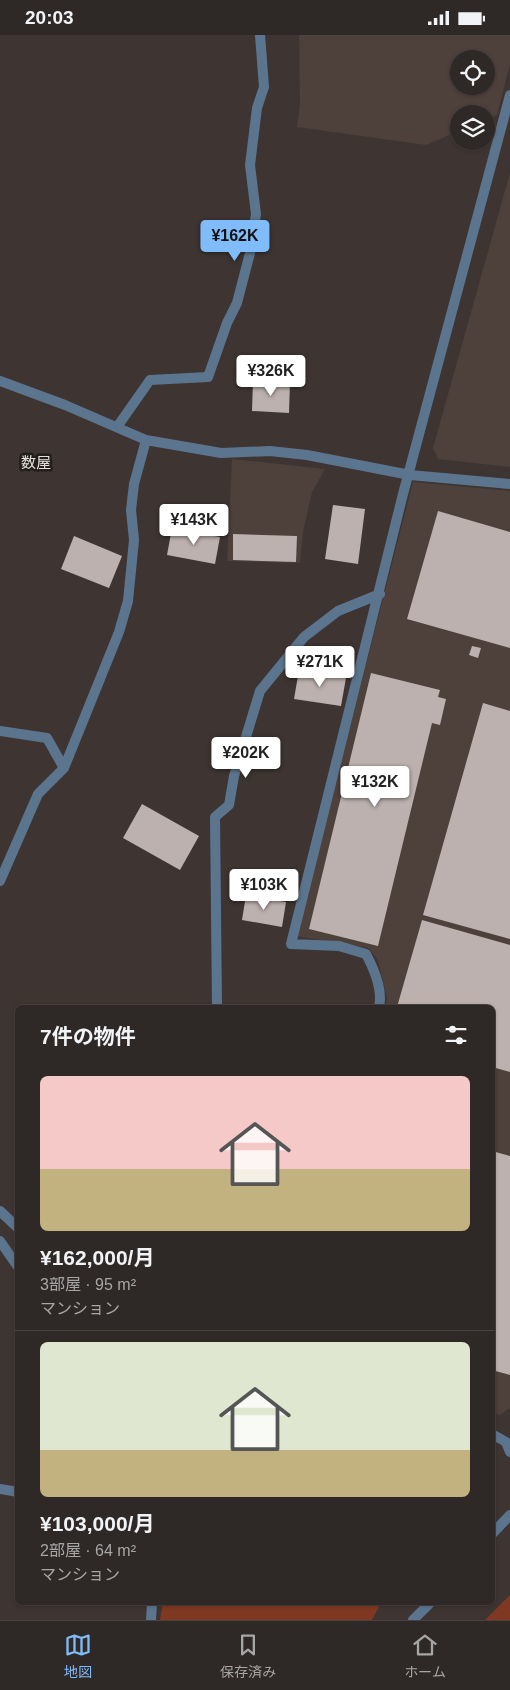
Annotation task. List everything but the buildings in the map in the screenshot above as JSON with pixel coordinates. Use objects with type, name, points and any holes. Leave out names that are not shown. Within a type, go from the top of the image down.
[{"type":"street","points":[[117,427],[150,379],[208,377],[227,323],[237,303],[250,253],[256,214],[250,165],[257,108],[264,87],[260,35]]},
{"type":"street","points":[[380,1005],[374,969],[366,954],[339,946],[291,944],[410,475],[510,95]]},
{"type":"street","points":[[0,381],[146,440],[222,453],[270,451],[307,455],[410,475],[510,483]]},
{"type":"street","points":[[0,881],[38,794],[64,768],[119,632],[128,601],[134,540],[131,510],[134,484],[146,440]]},
{"type":"street","points":[[217,1005],[218,929],[215,817],[228,805],[234,776],[260,691],[304,637],[338,611],[380,594]]},
{"type":"street","points":[[0,731],[47,738],[64,768]]},
{"type":"street","points":[[0,1211],[15,1225]]},
{"type":"street","points":[[0,1241],[15,1263]]},
{"type":"street","points":[[495,1436],[506,1442],[510,1452]]},
{"type":"street","points":[[0,1489],[15,1492]]},
{"type":"street","points":[[495,1531],[510,1515]]},
{"type":"street","points":[[150,1620],[152,1605]]},
{"type":"street","points":[[413,1620],[428,1605]]},
{"type":"shaded area","points":[[299,35],[510,35],[510,64],[497,115],[495,116],[495,105],[450,105],[450,135],[426,145],[297,127],[300,104]]},
{"type":"shaded area","points":[[510,173],[510,467],[438,459],[433,448]]},
{"type":"shaded area","points":[[232,459],[325,469],[312,492],[303,532],[300,563],[227,561]]},
{"type":"shaded area","points":[[413,482],[510,491],[510,1408],[500,1415],[495,1413],[495,1005],[385,1005],[387,998],[378,960],[368,948],[296,936]]},
{"type":"shaded area","points":[[510,1595],[510,1620],[485,1620]]},
{"type":"shaded area","points":[[163,1605],[380,1605],[372,1620],[160,1620]]},
{"type":"district","name":"数屋","points":[[36,462]]}]
